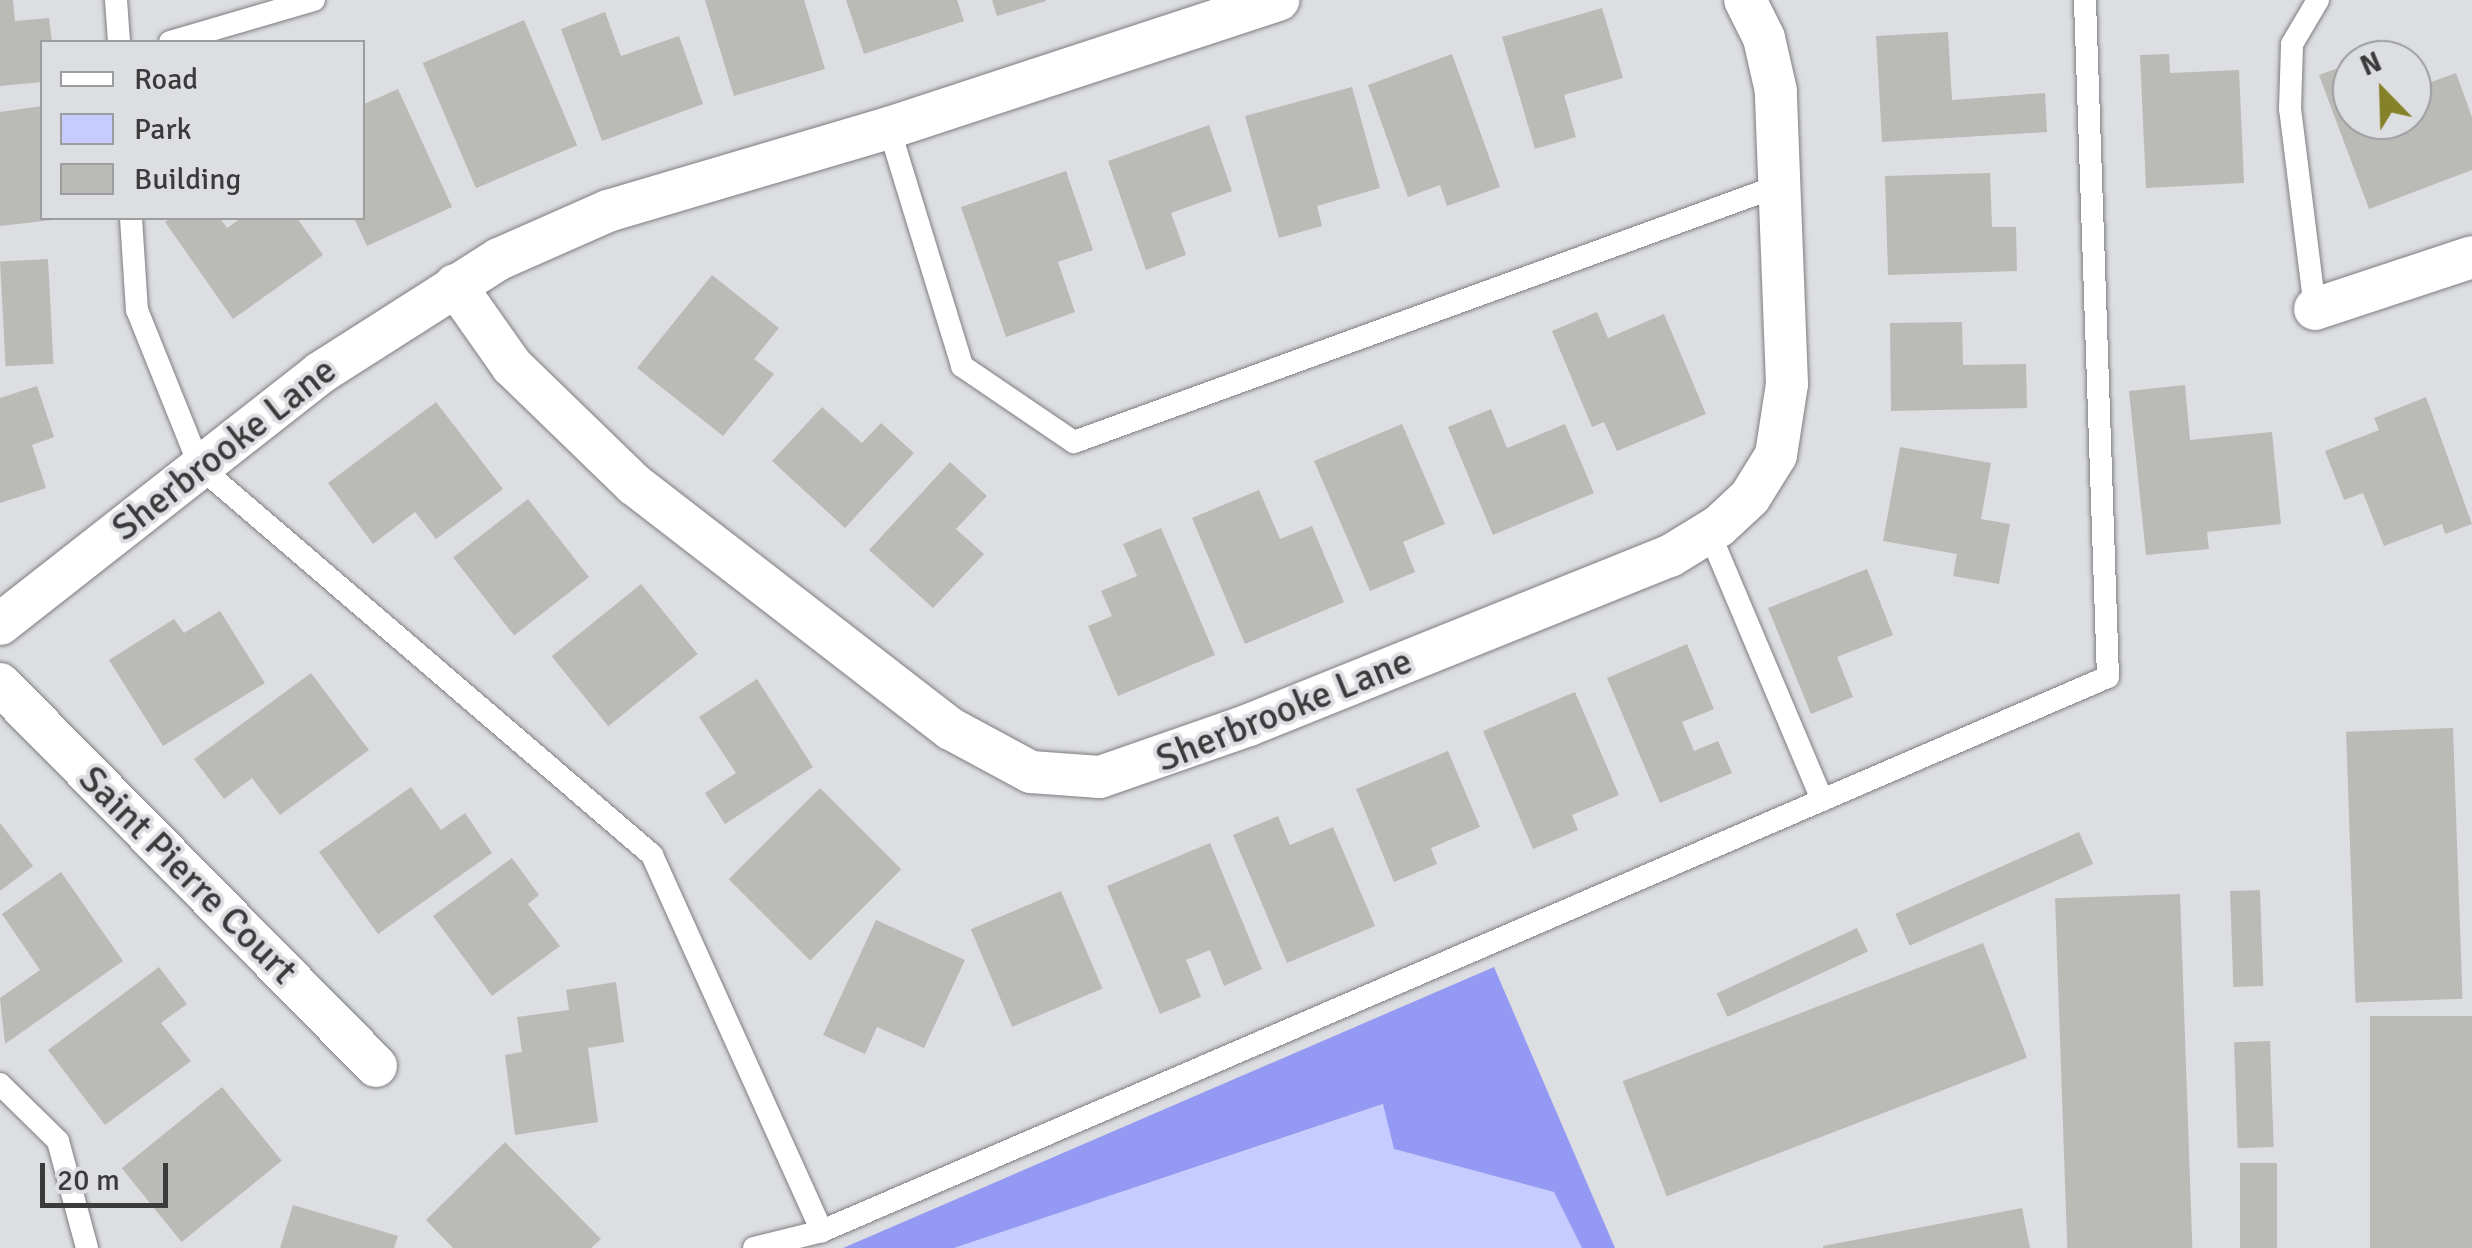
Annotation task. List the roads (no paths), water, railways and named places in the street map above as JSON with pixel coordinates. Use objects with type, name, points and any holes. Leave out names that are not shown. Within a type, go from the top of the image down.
[{"type":"street","name":"Sherbrooke Lane","points":[[0,624],[320,373],[455,285],[608,211],[889,128],[1190,13],[1279,0]]},
{"type":"street","name":"Sherbrooke Lane","points":[[455,285],[512,366],[635,485],[951,729],[1031,772],[1100,777],[1136,768],[1670,556],[1708,532],[1750,497],[1776,454],[1784,424],[1776,91],[1764,38],[1745,0]]},
{"type":"street","points":[[2315,308],[2472,257]]},
{"type":"street","name":"Saint Pierre Court","points":[[0,684],[376,1066]]},
{"type":"lane","points":[[116,0],[119,40]]},
{"type":"lane","points":[[177,40],[314,0]]},
{"type":"lane","points":[[754,1248],[822,1230],[2108,677],[2085,0]]},
{"type":"lane","points":[[2315,308],[2290,109],[2292,44],[2318,0]]},
{"type":"lane","points":[[889,128],[962,366],[1074,442],[1781,184]]},
{"type":"lane","points":[[131,220],[136,310],[200,467],[652,855],[822,1230]]},
{"type":"lane","points":[[1708,532],[1822,800]]},
{"type":"lane","points":[[0,1084],[58,1141],[87,1248]]}]
